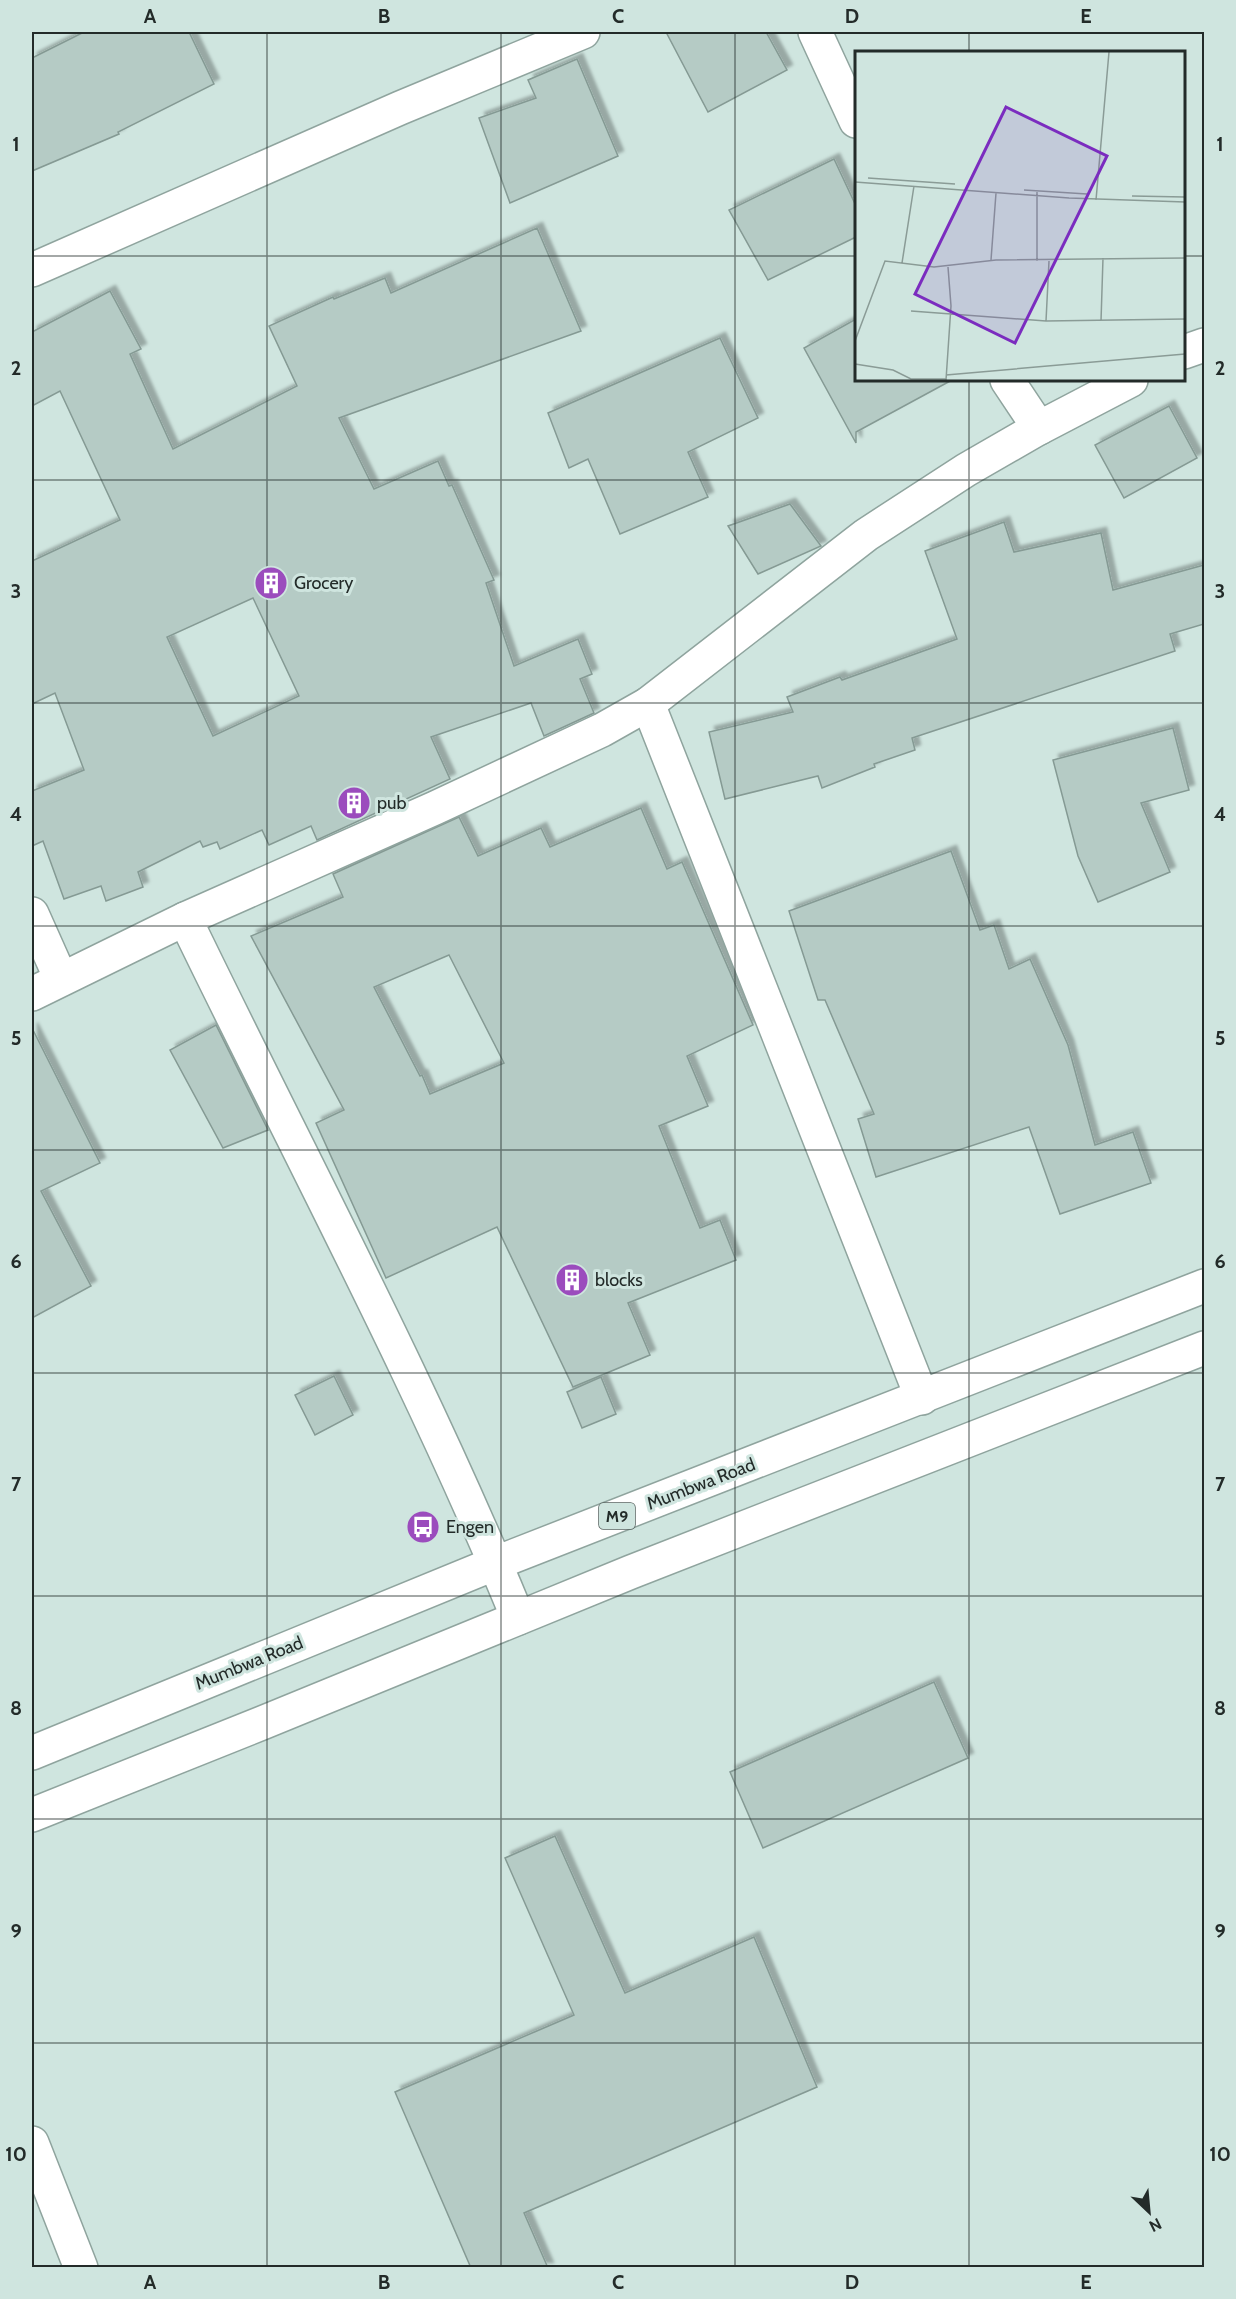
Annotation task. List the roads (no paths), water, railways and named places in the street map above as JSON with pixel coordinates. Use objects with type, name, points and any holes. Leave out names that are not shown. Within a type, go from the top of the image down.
[{"type":"street","points":[[32,270],[400,108],[583,32]]},
{"type":"street","points":[[815,32],[855,119]]},
{"type":"street","points":[[1185,352],[1204,345]]},
{"type":"street","points":[[1008,381],[1039,428]]},
{"type":"street","points":[[32,994],[185,919],[602,730],[648,704],[866,535],[966,470],[1039,428],[1129,381]]},
{"type":"street","points":[[648,704],[922,1398]]},
{"type":"street","points":[[32,914],[61,979]]},
{"type":"street","points":[[185,919],[265,1085],[367,1283],[496,1563],[518,1618]]},
{"type":"street","name":"Mumbwa Road","points":[[32,1753],[496,1563],[1204,1286]]},
{"type":"street","points":[[32,1815],[518,1618],[1204,1348]]},
{"type":"street","points":[[32,2143],[81,2268]]},
{"type":"place","name":"Grocery","points":[[271,583]]},
{"type":"place","name":"pub","points":[[354,803]]},
{"type":"place","name":"blocks","points":[[572,1280]]},
{"type":"place","name":"Engen","points":[[423,1527]]}]
